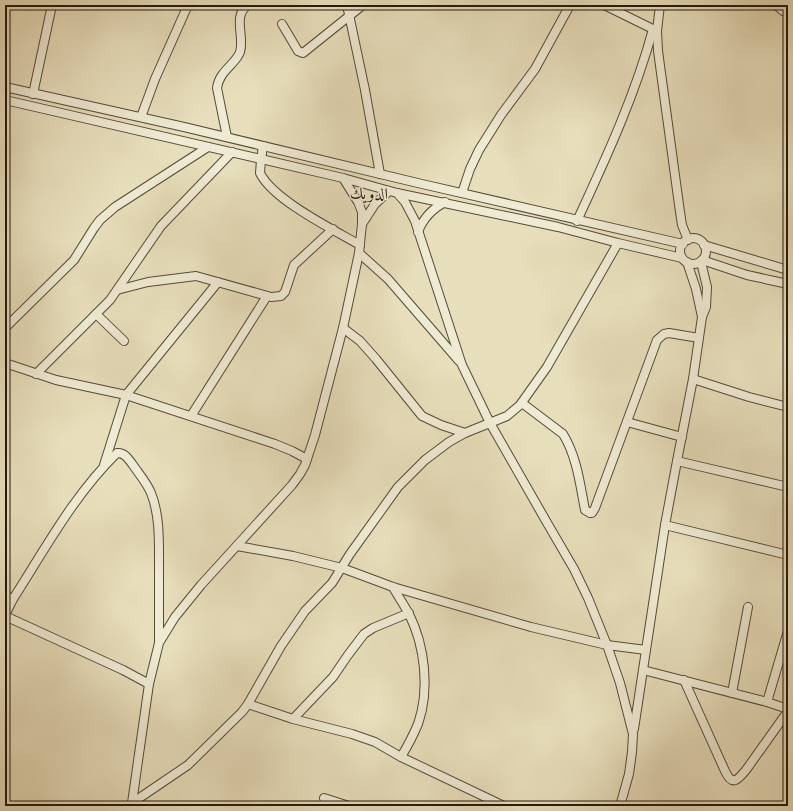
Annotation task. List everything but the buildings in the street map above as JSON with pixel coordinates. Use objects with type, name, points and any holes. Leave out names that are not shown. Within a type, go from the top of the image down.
[{"type":"street","points":[[33,94],[52,5]]},
{"type":"street","points":[[141,117],[155,79],[188,5]]},
{"type":"street","points":[[227,137],[217,84],[220,77],[240,52],[240,16],[242,10],[248,5]]},
{"type":"street","points":[[347,5],[365,90],[380,174]]},
{"type":"street","points":[[282,24],[298,51],[304,53],[363,5]]},
{"type":"street","points":[[462,193],[478,150],[494,125],[535,69],[570,5]]},
{"type":"street","points":[[604,5],[655,30]]},
{"type":"street","points":[[577,221],[631,100],[655,30],[660,5]]},
{"type":"street","points":[[776,5],[783,11],[788,11]]},
{"type":"street","points":[[655,30],[674,174],[685,242],[681,249],[695,284],[702,317]]},
{"type":"street","points":[[5,87],[227,137],[577,221],[685,242],[697,239],[704,245],[788,270]]},
{"type":"street","points":[[5,100],[343,178],[393,192],[558,227],[696,264],[702,261],[706,253],[704,245]]},
{"type":"street","points":[[263,146],[260,171],[261,176],[275,190],[307,214],[333,229],[360,249],[388,279],[462,365]]},
{"type":"street","points":[[5,328],[74,260],[81,250],[88,235],[105,215],[122,202],[208,147]]},
{"type":"street","points":[[36,374],[110,300],[161,226],[232,152]]},
{"type":"street","points":[[158,643],[175,617],[201,586],[292,485],[300,474],[307,459],[315,436],[343,328],[360,249],[362,212],[358,202],[343,178]]},
{"type":"street","points":[[362,224],[375,204],[393,192]]},
{"type":"street","points":[[393,192],[410,211],[462,365],[490,423],[574,569],[588,598],[607,645],[620,683],[633,734]]},
{"type":"street","points":[[476,209],[480,198]]},
{"type":"street","points":[[418,232],[421,224],[431,211],[445,202]]},
{"type":"street","points":[[118,290],[148,282],[191,276],[203,277],[271,297],[282,295],[294,265],[333,229]]},
{"type":"street","points":[[132,804],[188,765],[242,712],[288,635],[305,611],[332,583],[373,520],[403,481],[425,460],[449,442],[465,433],[507,416],[522,403],[547,367],[618,243]]},
{"type":"street","points":[[702,261],[741,273],[788,284]]},
{"type":"street","points":[[620,806],[629,774],[633,734],[665,525],[693,379],[702,317],[706,307],[707,287],[702,261]]},
{"type":"street","points":[[104,467],[126,395],[218,282]]},
{"type":"street","points":[[191,416],[267,296]]},
{"type":"street","points":[[96,314],[124,341]]},
{"type":"street","points":[[343,328],[360,342],[376,359],[422,416],[441,425],[465,433]]},
{"type":"street","points":[[522,403],[563,434],[567,440],[578,472],[585,510],[592,513],[657,340],[664,334],[669,333],[699,338]]},
{"type":"street","points":[[5,363],[56,380],[126,395],[275,444],[307,459]]},
{"type":"street","points":[[693,379],[749,397],[788,407]]},
{"type":"street","points":[[627,422],[682,437]]},
{"type":"street","points":[[132,804],[149,684],[158,643],[159,542],[157,519],[152,495],[139,473],[123,454],[117,453],[82,492],[9,598],[5,615],[123,670],[149,684]]},
{"type":"street","points":[[677,461],[788,487]]},
{"type":"street","points":[[665,525],[788,555]]},
{"type":"street","points":[[237,546],[293,556],[342,568],[393,587],[531,627],[607,645],[646,650]]},
{"type":"street","points":[[393,587],[409,613],[416,630],[420,647],[424,692],[418,724],[401,757]]},
{"type":"street","points":[[732,693],[748,607]]},
{"type":"street","points":[[293,719],[334,677],[364,634],[373,628],[409,613]]},
{"type":"street","points":[[767,702],[788,631]]},
{"type":"street","points":[[643,670],[684,680],[767,702],[788,710],[741,777],[735,781],[729,779],[684,680]]},
{"type":"street","points":[[248,704],[293,719],[375,742],[401,757],[504,806]]},
{"type":"street","points":[[324,798],[349,806]]},
{"type":"district","name":"الدويك","points":[[369,193]]}]
